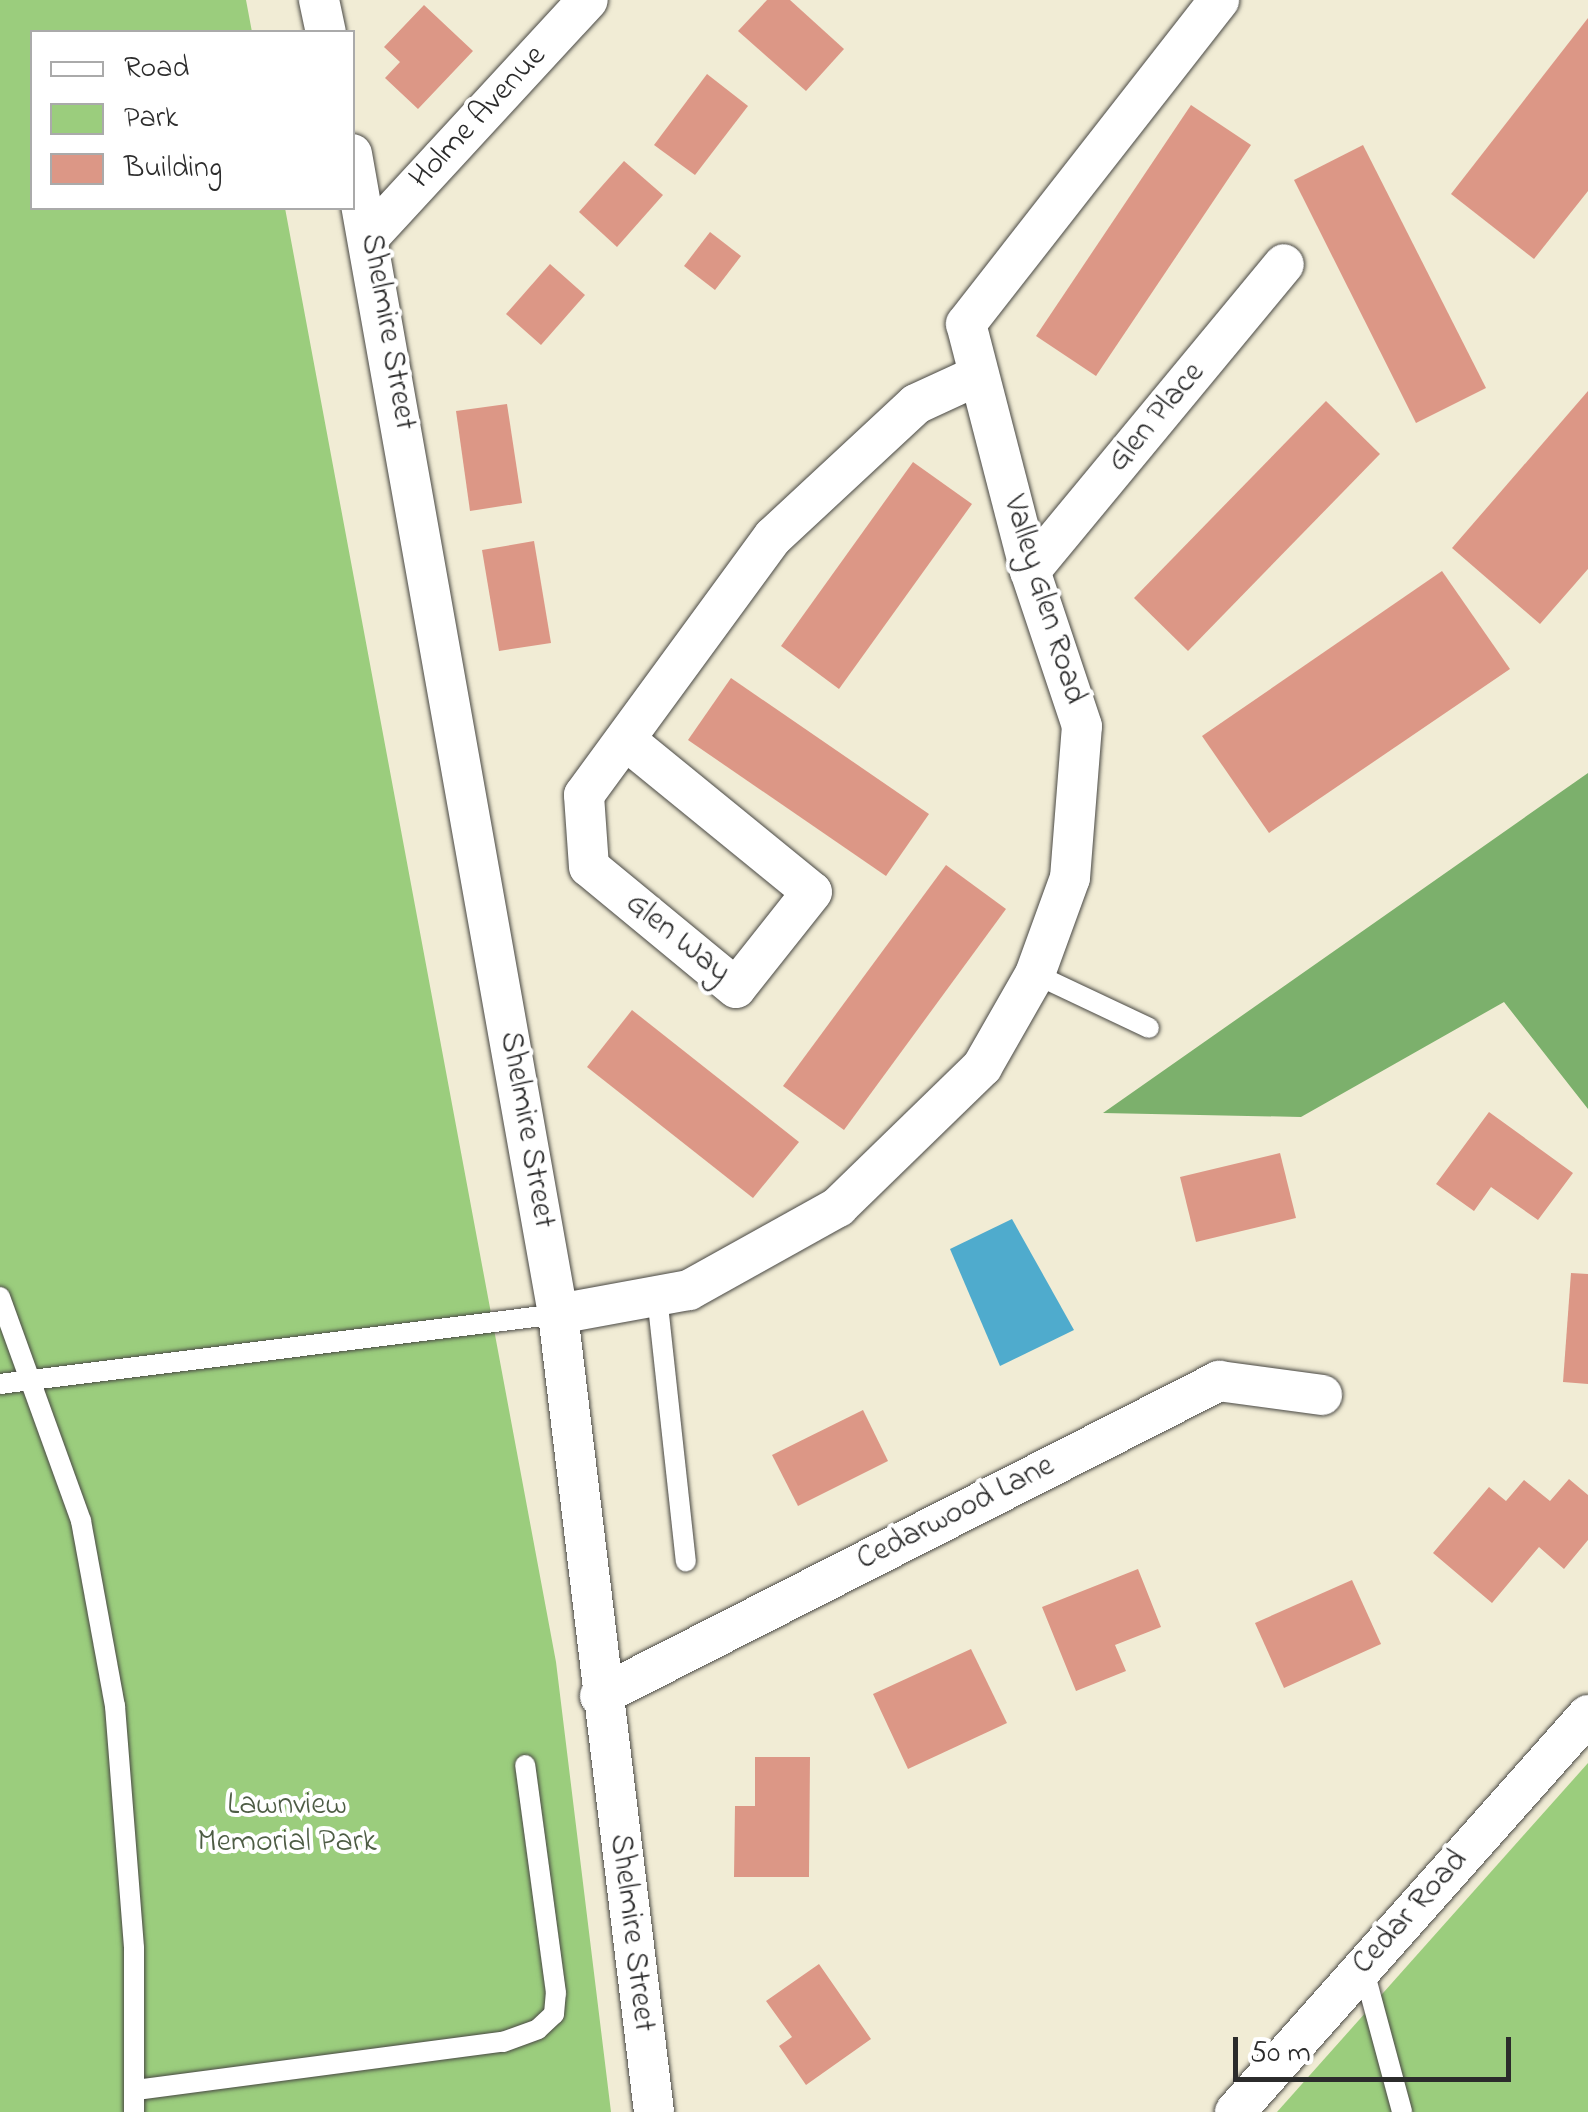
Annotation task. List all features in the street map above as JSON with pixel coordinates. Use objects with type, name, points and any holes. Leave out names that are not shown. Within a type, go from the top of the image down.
[{"type":"street","points":[[319,0],[326,30]]},
{"type":"street","name":"Holme Avenue","points":[[370,236],[588,0]]},
{"type":"street","name":"Valley Glen Road","points":[[558,1314],[689,1290],[838,1206],[982,1067],[1035,974],[1070,878],[1082,726],[1030,572],[966,324],[1219,0]]},
{"type":"street","name":"Shelmire Street","points":[[355,168],[558,1314],[600,1696],[654,2112]]},
{"type":"street","name":"Glen Place","points":[[1030,572],[1284,264]]},
{"type":"street","name":"Glen Way","points":[[628,742],[812,892],[736,988],[589,867],[584,794],[628,742],[774,537],[916,404],[979,375]]},
{"type":"street","name":"Cedarwood Lane","points":[[600,1696],[1219,1380],[1322,1395]]},
{"type":"street","name":"Cedar Road","points":[[1235,2112],[1588,1715]]},
{"type":"lane","points":[[1035,974],[1149,1028]]},
{"type":"lane","points":[[657,1296],[686,1561]]},
{"type":"lane","points":[[0,1297],[27,1382],[81,1521],[114,1706],[136,2090],[134,2112]]},
{"type":"lane","points":[[0,1384],[558,1314]]},
{"type":"lane","points":[[136,2090],[503,2042],[538,2028],[554,2014],[556,1993],[526,1765]]},
{"type":"lane","points":[[1363,1968],[1402,2112]]},
{"type":"green space","name":"Lawnview Memorial Park","points":[[0,0],[246,0],[252,30],[30,30],[30,210],[285,210],[556,1662],[611,2112],[0,2112]]},
{"type":"green space","points":[[1588,773],[1588,1109],[1504,1002],[1301,1117],[1103,1113]]},
{"type":"green space","points":[[1588,1763],[1588,2112],[1277,2112]]},
{"type":"water","points":[[1012,1219],[1074,1330],[1000,1366],[950,1249]]},
{"type":"building","points":[[767,0],[790,0],[844,49],[806,91],[738,31]]},
{"type":"building","points":[[424,5],[473,51],[418,109],[385,78],[400,62],[384,47]]},
{"type":"building","points":[[1588,18],[1588,191],[1534,259],[1451,194]]},
{"type":"building","points":[[707,74],[748,106],[695,175],[654,145]]},
{"type":"building","points":[[1191,105],[1251,145],[1096,376],[1036,336]]},
{"type":"building","points":[[1363,145],[1486,388],[1416,423],[1294,180]]},
{"type":"building","points":[[624,161],[663,195],[617,247],[579,212]]},
{"type":"building","points":[[710,232],[741,256],[715,290],[684,266]]},
{"type":"building","points":[[550,264],[585,295],[541,345],[506,314]]},
{"type":"building","points":[[1588,391],[1588,569],[1540,624],[1452,548]]},
{"type":"building","points":[[1326,401],[1380,454],[1188,651],[1134,598]]},
{"type":"building","points":[[507,404],[522,503],[470,511],[456,411]]},
{"type":"building","points":[[913,462],[972,504],[839,689],[781,646]]},
{"type":"building","points":[[534,541],[551,643],[499,651],[482,550]]},
{"type":"building","points":[[1442,571],[1510,669],[1269,833],[1202,736]]},
{"type":"building","points":[[731,678],[929,814],[886,876],[688,740]]},
{"type":"building","points":[[946,865],[1006,909],[844,1130],[783,1086]]},
{"type":"building","points":[[632,1010],[799,1142],[753,1198],[587,1067]]},
{"type":"building","points":[[1489,1112],[1573,1173],[1538,1220],[1491,1187],[1474,1211],[1436,1184]]},
{"type":"building","points":[[1280,1153],[1296,1218],[1196,1242],[1180,1177]]},
{"type":"building","points":[[1571,1273],[1588,1274],[1588,1384],[1563,1382]]},
{"type":"building","points":[[863,1410],[888,1461],[798,1506],[772,1455]]},
{"type":"building","points":[[1569,1479],[1588,1495],[1588,1540],[1564,1569],[1539,1547],[1492,1603],[1433,1553],[1489,1487],[1506,1501],[1524,1480],[1550,1501]]},
{"type":"building","points":[[1138,1569],[1161,1627],[1115,1645],[1126,1671],[1076,1691],[1042,1607]]},
{"type":"building","points":[[1352,1580],[1381,1644],[1284,1688],[1255,1623]]},
{"type":"building","points":[[971,1649],[1007,1723],[908,1769],[873,1694]]},
{"type":"building","points":[[755,1757],[810,1757],[809,1877],[734,1877],[735,1806],[755,1806]]},
{"type":"building","points":[[819,1964],[871,2039],[806,2085],[779,2046],[792,2037],[766,2001]]}]
